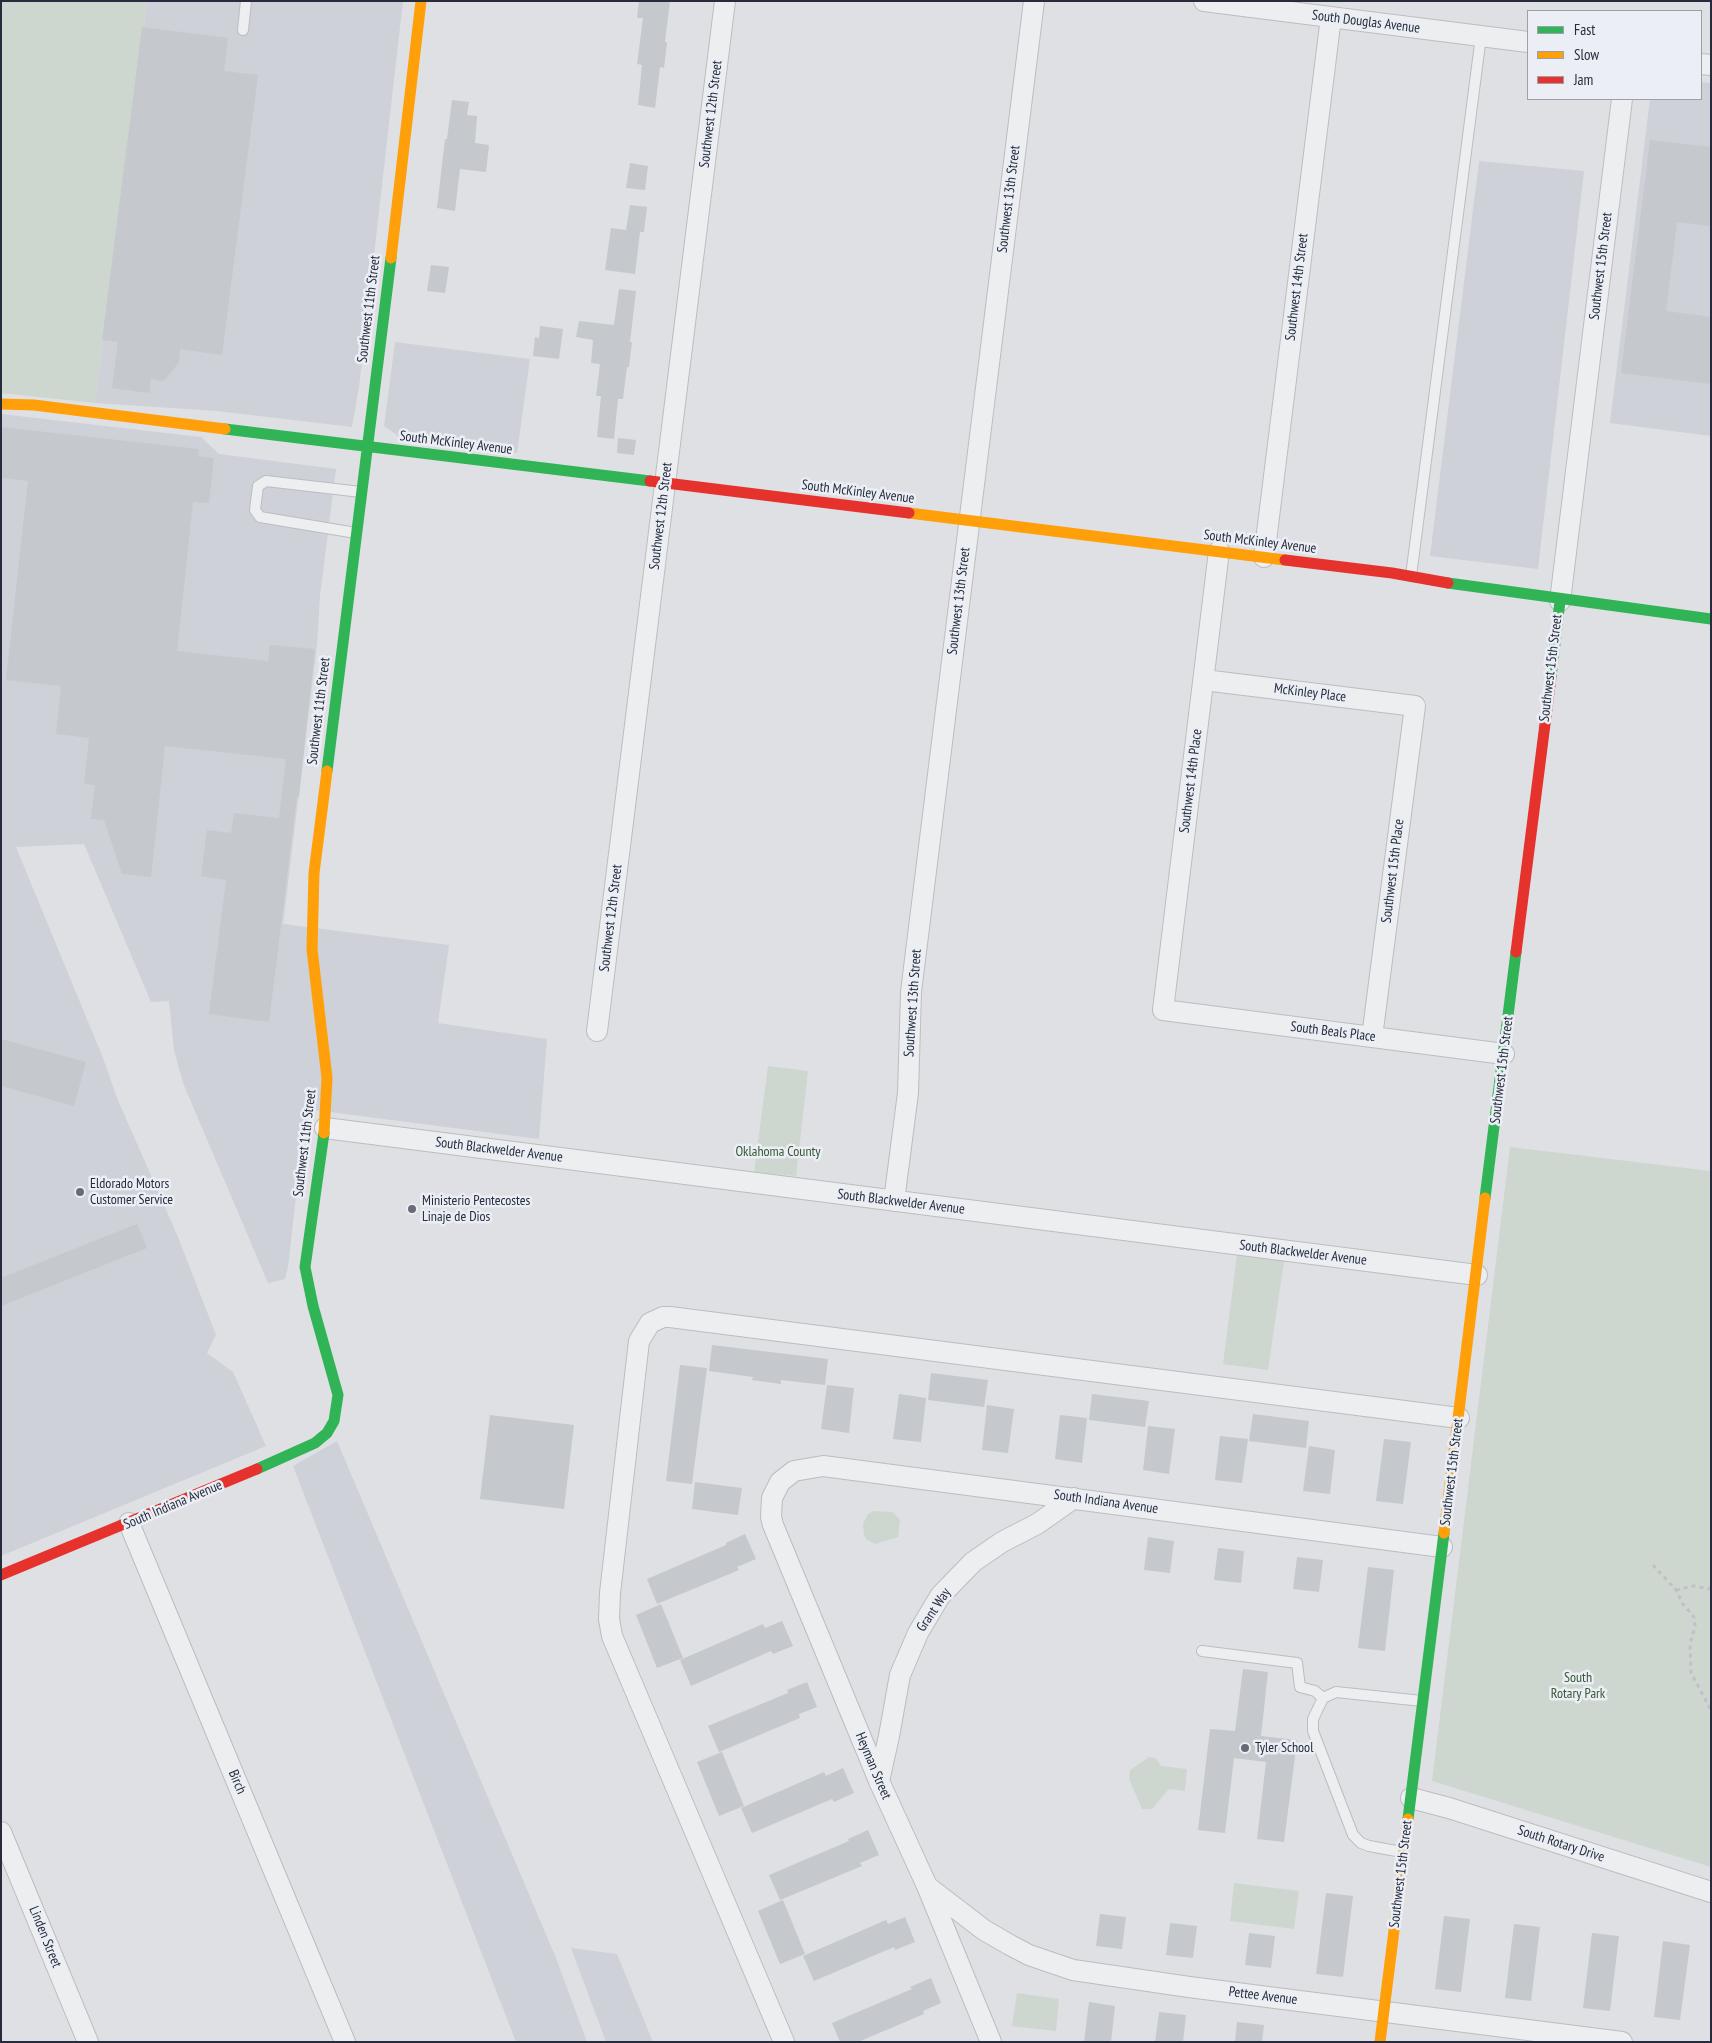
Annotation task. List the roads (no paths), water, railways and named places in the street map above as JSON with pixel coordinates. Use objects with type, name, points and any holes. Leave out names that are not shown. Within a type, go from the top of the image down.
[{"type":"street","name":"Southwest 11th Street","points":[[334,1421],[338,1395],[313,1306],[305,1267],[325,1128],[327,1078],[312,949],[314,873],[368,448],[421,1]]},
{"type":"street","name":"Southwest 12th Street","points":[[596,1031],[725,1]]},
{"type":"street","name":"Southwest 13th Street","points":[[894,1201],[908,1093],[911,992],[1034,1]]},
{"type":"street","name":"South Douglas Avenue","points":[[1204,1],[1527,42]]},
{"type":"street","name":"Southwest 14th Street","points":[[1264,557],[1331,17]]},
{"type":"street","name":"Southwest 15th Street","points":[[1380,2042],[1622,100]]},
{"type":"street","name":"South McKinley Avenue","points":[[1,404],[34,405],[368,448],[1219,551],[1411,576],[1474,588],[1560,600],[1711,619]]},
{"type":"street","name":"Southwest 14th Place","points":[[1162,1010],[1219,551]]},
{"type":"street","name":"McKinley Place","points":[[1204,680],[1415,706]]},
{"type":"street","name":"Southwest 15th Place","points":[[1372,1036],[1415,706]]},
{"type":"street","name":"South Beals Place","points":[[1162,1010],[1504,1054]]},
{"type":"street","name":"South Blackwelder Avenue","points":[[325,1128],[1477,1275]]},
{"type":"street","points":[[784,2042],[612,1636],[609,1619],[610,1593],[639,1341],[650,1323],[663,1317],[670,1317],[1458,1418]]},
{"type":"street","name":"South Indiana Avenue","points":[[1,1575],[267,1466],[315,1443],[327,1434],[334,1421]]},
{"type":"street","name":"South Indiana Avenue","points":[[776,1487],[794,1471],[823,1466],[1442,1546]]},
{"type":"street","name":"Heyman Street","points":[[776,1487],[770,1508],[773,1525],[879,1781],[926,1886],[991,2042]]},
{"type":"street","name":"Grant Way","points":[[879,1781],[900,1675],[918,1633],[940,1596],[973,1562],[1002,1542],[1037,1524],[1074,1498]]},
{"type":"street","name":"Birch","points":[[129,1523],[345,2042]]},
{"type":"street","name":"South Rotary Drive","points":[[1411,1798],[1449,1808],[1711,1892]]},
{"type":"street","name":"Linden Street","points":[[1,1832],[88,2042]]},
{"type":"street","name":"Pettee Avenue","points":[[926,1886],[984,1930],[1010,1946],[1029,1955],[1073,1970],[1189,1987],[1622,2042]]},
{"type":"lane","points":[[243,30],[246,1]]},
{"type":"lane","points":[[1411,576],[1481,36]]},
{"type":"lane","points":[[357,534],[260,517],[255,510],[258,486],[266,481],[362,493]]},
{"type":"lane","points":[[1202,1651],[1297,1663],[1300,1687],[1315,1691],[1323,1698]]},
{"type":"lane","points":[[1404,1852],[1369,1846],[1361,1843],[1353,1835],[1313,1731],[1313,1719],[1323,1698],[1336,1692],[1422,1701]]},
{"type":"place","name":"Eldorado Motors Customer Service","points":[[80,1192]]},
{"type":"place","name":"Ministerio Pentecostes Linaje de Dios","points":[[412,1209]]},
{"type":"place","name":"Tyler School","points":[[1245,1748]]},
{"type":"park label","name":"Oklahoma County","points":[[778,1152]]},
{"type":"park label","name":"South Rotary Park","points":[[1578,1686]]}]
